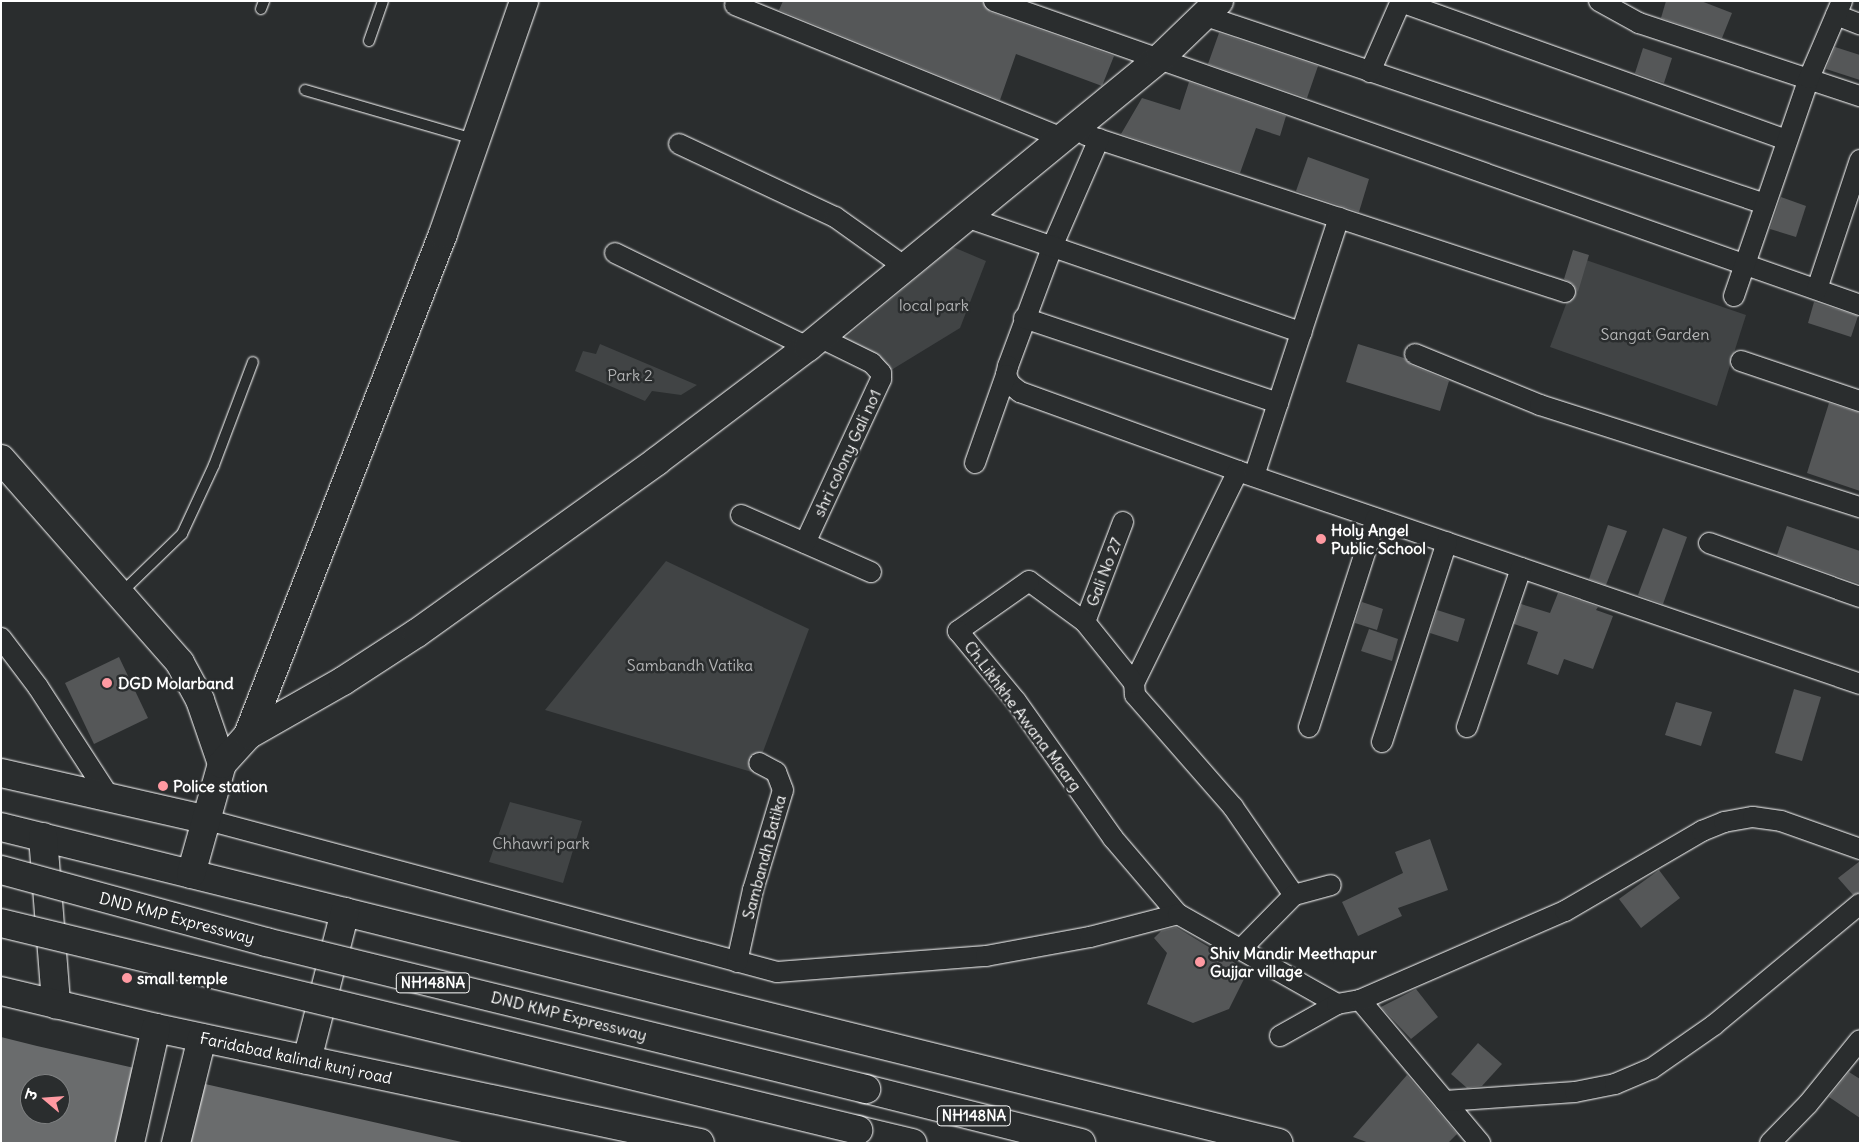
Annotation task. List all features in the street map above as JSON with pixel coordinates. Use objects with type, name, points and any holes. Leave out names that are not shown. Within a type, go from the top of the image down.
[{"type":"main road","points":[[248,735],[443,234],[524,1]]},
{"type":"main road","points":[[191,874],[204,819],[222,764],[248,735],[343,681],[417,633],[657,461],[814,342],[1160,58],[1211,8]]},
{"type":"main road","points":[[1,459],[180,663],[200,700],[222,764]]},
{"type":"main road","points":[[1,773],[204,819]]},
{"type":"main road","points":[[1,827],[1279,1143]]},
{"type":"main road","points":[[43,837],[56,1004]]},
{"type":"main road","name":"DND KMP Expressway","points":[[1,870],[266,942],[1081,1143]]},
{"type":"main road","points":[[307,1060],[345,912]]},
{"type":"main road","name":"NH148NA","points":[[1,923],[912,1143]]},
{"type":"main road","name":"Faridabad kalindi kunj road","points":[[1,991],[56,1004],[154,1040],[200,1048],[307,1060],[700,1143]]},
{"type":"main road","points":[[130,1143],[154,1040]]},
{"type":"main road","points":[[176,1143],[200,1048]]},
{"type":"street","points":[[994,1],[1745,263],[1860,305]]},
{"type":"street","points":[[1370,72],[1401,1],[1787,140]]},
{"type":"street","points":[[1599,1],[1639,23],[1860,96]]},
{"type":"street","points":[[735,5],[1068,134],[1099,139],[1565,292]]},
{"type":"street","points":[[1211,8],[1370,72],[1765,204]]},
{"type":"street","points":[[1734,296],[1809,78],[1839,8],[1860,24]]},
{"type":"street","points":[[975,463],[1024,318],[1099,139]]},
{"type":"street","points":[[679,144],[835,217],[905,267]]},
{"type":"street","points":[[1816,289],[1860,160]]},
{"type":"street","points":[[966,217],[1053,245],[1302,333]]},
{"type":"street","points":[[1134,683],[1246,474],[1278,403],[1339,218]]},
{"type":"street","points":[[615,253],[814,342]]},
{"type":"street","points":[[1024,318],[1278,403]]},
{"type":"street","name":"shri colony Gali no1","points":[[805,543],[881,379],[881,373],[872,363],[814,342]]},
{"type":"street","points":[[1415,354],[1540,405],[1860,507]]},
{"type":"street","points":[[1742,361],[1860,401]]},
{"type":"street","points":[[1006,375],[1010,384],[1020,392],[1246,474],[1860,684]]},
{"type":"street","points":[[741,515],[871,572]]},
{"type":"street","points":[[1309,727],[1376,518]]},
{"type":"street","name":"Gali No 27","points":[[1085,622],[1123,522]]},
{"type":"street","points":[[1382,742],[1447,542]]},
{"type":"street","points":[[1709,543],[1860,597]]},
{"type":"street","points":[[1467,726],[1521,568]]},
{"type":"street","name":"Ch.Likhkhe Awana Maarg","points":[[1178,914],[1113,838],[1016,702],[958,631],[1029,581],[1085,622],[1134,683],[1135,696],[1142,706],[1233,806],[1294,895]]},
{"type":"street","points":[[1,638],[38,686],[110,798]]},
{"type":"street","name":"Sambandh Batika","points":[[737,962],[753,890],[783,790],[776,772],[759,763]]},
{"type":"street","points":[[1280,1036],[1337,1004],[1360,1000],[1565,911],[1702,831],[1724,822],[1753,816],[1780,821],[1860,849]]},
{"type":"street","points":[[204,819],[777,972],[986,956],[1090,938],[1178,914],[1337,1004]]},
{"type":"street","points":[[1241,949],[1294,895],[1332,885]]},
{"type":"street","points":[[1445,1101],[1576,1092],[1615,1084],[1652,1069],[1714,1025],[1860,904]]},
{"type":"street","points":[[1360,1000],[1480,1143]]},
{"type":"street","points":[[1770,1143],[1808,1104],[1860,1040]]},
{"type":"lane","points":[[369,41],[383,1]]},
{"type":"lane","points":[[304,90],[476,140]]},
{"type":"lane","points":[[120,594],[182,534],[214,464],[253,362]]},
{"type":"green space","name":"local park","points":[[953,247],[986,261],[960,328],[888,372],[838,344]]},
{"type":"green space","name":"Sangat Garden","points":[[1583,259],[1746,315],[1717,406],[1550,347]]},
{"type":"green space","name":"Park 2","points":[[600,344],[697,385],[681,395],[652,391],[645,401],[575,371],[583,351],[596,354]]},
{"type":"green space","name":"Sambandh Vatika","points":[[666,561],[809,629],[755,773],[545,710]]},
{"type":"green space","name":"Chhawri park","points":[[510,802],[582,821],[563,883],[489,862]]},
{"type":"shaded area","points":[[1,1037],[37,1046],[466,1143],[1,1143]]},
{"type":"pier","points":[[157,1071],[193,1079],[176,1143],[141,1143]]},
{"type":"building","points":[[783,1],[982,1],[990,12],[1114,56],[1102,86],[1016,54],[1000,100],[779,10]]},
{"type":"building","points":[[1666,1],[1701,1],[1732,13],[1722,38],[1661,18]]},
{"type":"building","points":[[1219,33],[1318,66],[1307,98],[1208,64]]},
{"type":"building","points":[[1835,47],[1860,55],[1860,80],[1826,69]]},
{"type":"building","points":[[1643,48],[1672,58],[1664,83],[1635,73]]},
{"type":"building","points":[[1189,82],[1286,116],[1280,136],[1256,128],[1240,173],[1121,134],[1142,98],[1180,110]]},
{"type":"building","points":[[1308,157],[1369,179],[1359,212],[1296,191]]},
{"type":"building","points":[[1781,197],[1806,206],[1796,237],[1770,229]]},
{"type":"building","points":[[1573,250],[1589,255],[1578,292],[1573,284],[1564,279]]},
{"type":"building","points":[[1814,302],[1858,316],[1851,337],[1808,323]]},
{"type":"building","points":[[1358,344],[1404,358],[1411,365],[1449,381],[1440,411],[1346,382]]},
{"type":"building","points":[[1829,403],[1860,413],[1860,491],[1807,473]]},
{"type":"building","points":[[1608,525],[1627,531],[1606,585],[1589,579]]},
{"type":"building","points":[[1787,526],[1860,551],[1860,584],[1777,555]]},
{"type":"building","points":[[1663,528],[1687,537],[1663,604],[1638,595]]},
{"type":"building","points":[[1558,593],[1598,607],[1596,610],[1613,616],[1593,669],[1564,659],[1558,675],[1527,664],[1538,632],[1514,624],[1521,604],[1550,613]]},
{"type":"building","points":[[1362,602],[1383,609],[1377,630],[1355,623]]},
{"type":"building","points":[[1437,610],[1465,619],[1458,642],[1430,633]]},
{"type":"building","points":[[1369,629],[1398,639],[1392,661],[1361,651]]},
{"type":"building","points":[[119,657],[148,718],[94,744],[65,683]]},
{"type":"building","points":[[1794,689],[1821,697],[1802,761],[1775,753]]},
{"type":"building","points":[[1676,702],[1712,712],[1701,746],[1665,735]]},
{"type":"building","points":[[1430,839],[1448,890],[1398,908],[1402,916],[1358,936],[1342,902],[1403,873],[1395,852]]},
{"type":"building","points":[[1860,861],[1860,892],[1853,895],[1838,878]]},
{"type":"building","points":[[1659,870],[1680,898],[1641,928],[1619,899]]},
{"type":"building","name":"Shiv Mandir Meethapur Gujjar village","points":[[1176,927],[1248,971],[1229,1009],[1193,1023],[1147,1004],[1167,953],[1154,938],[1161,931]]},
{"type":"building","points":[[1416,989],[1438,1017],[1411,1039],[1381,1007]]},
{"type":"building","points":[[1478,1043],[1502,1064],[1482,1086],[1467,1088],[1451,1074]]},
{"type":"building","points":[[1849,1072],[1860,1079],[1860,1118],[1829,1097]]},
{"type":"building","points":[[1407,1075],[1457,1134],[1448,1143],[1369,1143],[1353,1137]]},
{"type":"place","name":"Holy Angel Public School","points":[[1321,539]]},
{"type":"place","name":"DGD Molarband","points":[[107,683]]},
{"type":"place","name":"Police station","points":[[163,786]]},
{"type":"place","name":"Shiv Mandir Meethapur Gujjar village","points":[[1200,962]]},
{"type":"place","name":"small temple","points":[[127,978]]}]
